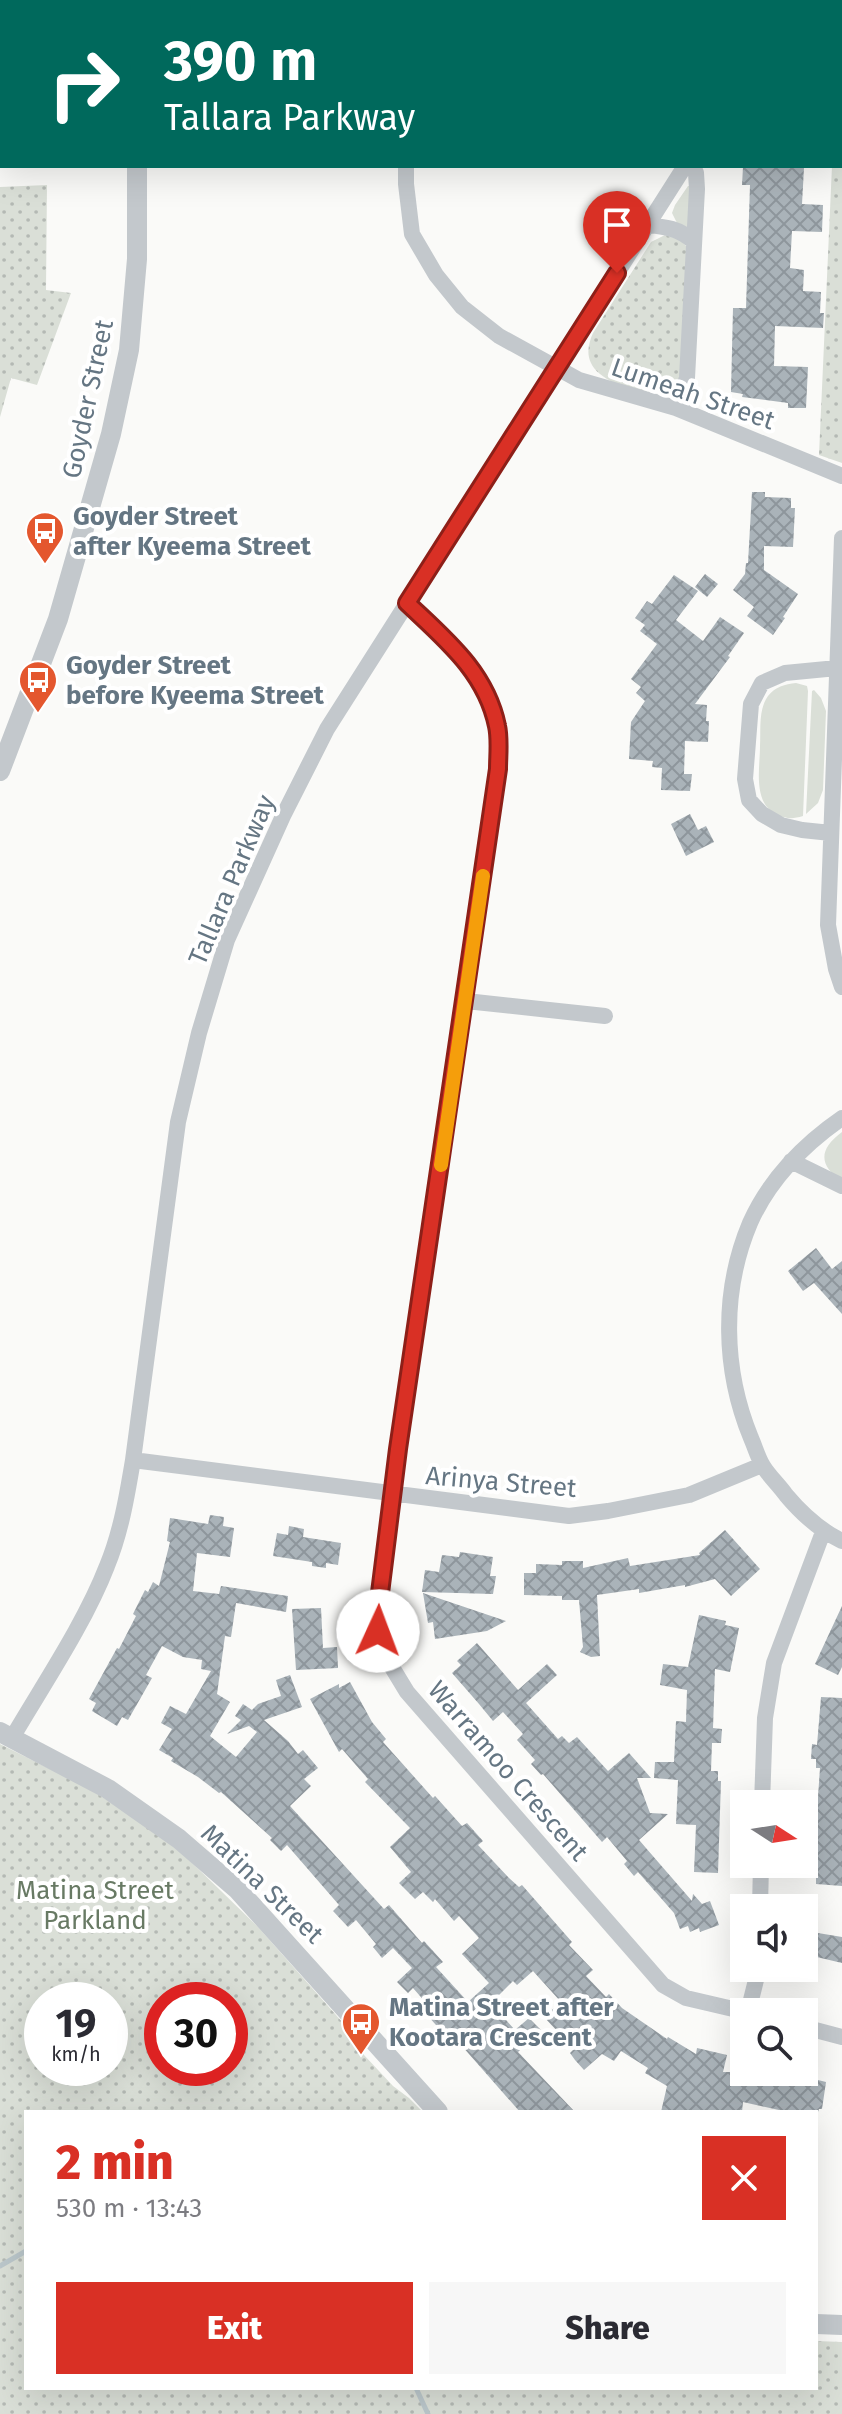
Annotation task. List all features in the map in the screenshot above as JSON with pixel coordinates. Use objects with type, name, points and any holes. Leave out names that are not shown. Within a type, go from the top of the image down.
[{"type":"street","name":"Goyder Street","points":[[0,771],[58,619],[111,434],[129,350],[137,259],[137,168]]},
{"type":"street","name":"Lumeah Street","points":[[406,168],[412,234],[436,275],[462,307],[499,336],[579,380],[676,408],[842,476]]},
{"type":"street","name":"Tallara Parkway","points":[[6,1735],[86,1611],[107,1567],[123,1514],[178,1122],[199,1033],[227,940],[327,729],[684,168]]},
{"type":"street","points":[[676,408],[687,378],[697,189],[694,168]]},
{"type":"street","points":[[647,225],[681,231],[693,241]]},
{"type":"street","points":[[842,538],[828,925],[842,987]]},
{"type":"street","name":"Warramoo Crescent","points":[[407,603],[462,656],[483,685],[497,727],[498,769],[392,1495],[378,1631],[390,1664],[407,1692],[663,1985],[686,1998],[730,2008]]},
{"type":"street","points":[[831,833],[781,825],[762,814],[749,800],[745,779],[751,704],[762,683],[785,673],[837,668]]},
{"type":"street","points":[[466,1001],[605,1016]]},
{"type":"street","points":[[842,1118],[816,1136],[791,1161],[768,1190],[750,1223],[739,1257],[728,1335],[732,1380],[762,1465],[793,1503],[823,1532],[842,1541]]},
{"type":"street","points":[[791,1161],[842,1186]]},
{"type":"street","name":"Arinya Street","points":[[133,1460],[569,1516],[689,1495],[762,1465]]},
{"type":"street","points":[[762,1790],[765,1718],[774,1663],[823,1532]]},
{"type":"street","name":"Matina Street","points":[[6,1735],[108,1789],[179,1839],[232,1884],[436,2110]]},
{"type":"street","points":[[818,2031],[842,2037]]},
{"type":"street","points":[[818,2324],[842,2324]]},
{"type":"green space","points":[[832,168],[842,168],[842,463],[819,455]]},
{"type":"green space","points":[[47,185],[46,290],[71,293],[37,385],[11,378],[0,417],[0,187]]},
{"type":"green space","points":[[688,186],[689,228],[677,223],[672,213]]},
{"type":"green space","points":[[665,235],[681,240],[686,246],[686,317],[681,372],[677,382],[669,388],[658,391],[631,389],[597,371],[591,363],[589,348],[593,333],[651,242]]},
{"type":"green space","points":[[796,683],[807,686],[808,691],[803,816],[790,818],[770,810],[761,794],[760,727],[768,696],[780,686]]},
{"type":"green space","points":[[812,691],[826,711],[823,790],[818,803],[806,814]]},
{"type":"green space","points":[[842,1132],[842,1181],[829,1169],[824,1157],[834,1138]]},
{"type":"green space","name":"Matina Street Parkland","points":[[0,1744],[90,1789],[184,1855],[258,1927],[352,2033],[364,2055],[421,2110],[24,2110],[24,2390],[818,2390],[818,2341],[842,2342],[842,2414],[0,2414]]},
{"type":"building","points":[[743,168],[804,168],[802,204],[823,205],[822,232],[792,231],[790,268],[804,270],[803,291],[821,292],[823,328],[775,326],[774,366],[808,367],[806,408],[788,408],[788,403],[742,397],[743,394],[731,392],[733,308],[746,308],[750,185],[742,185]]},
{"type":"building","points":[[752,492],[765,492],[765,497],[791,498],[791,508],[795,508],[793,547],[764,546],[764,570],[798,594],[773,635],[747,616],[754,607],[733,590],[745,574],[748,563]]},
{"type":"building","points":[[705,574],[718,584],[707,597],[695,587]]},
{"type":"building","points":[[674,575],[698,591],[676,620],[703,641],[720,617],[744,633],[695,704],[707,705],[708,742],[685,741],[684,774],[692,774],[690,791],[661,790],[662,768],[652,767],[653,761],[629,759],[631,722],[645,701],[636,693],[641,687],[631,679],[657,644],[640,631],[645,625],[635,618],[647,601],[652,604]]},
{"type":"building","points":[[690,814],[698,830],[706,826],[714,842],[686,856],[671,824]]},
{"type":"building","points":[[816,1248],[832,1269],[842,1261],[842,1314],[814,1283],[803,1291],[788,1271]]},
{"type":"building","points":[[210,1515],[224,1517],[223,1526],[234,1528],[230,1557],[197,1553],[193,1591],[219,1594],[221,1586],[288,1596],[286,1612],[236,1603],[231,1637],[225,1636],[217,1694],[230,1702],[210,1736],[236,1757],[257,1732],[249,1726],[227,1734],[241,1720],[235,1716],[243,1704],[252,1710],[258,1704],[281,1696],[276,1680],[290,1675],[302,1707],[264,1720],[298,1754],[303,1750],[318,1768],[304,1779],[311,1786],[290,1806],[384,1909],[389,1905],[422,1943],[424,1941],[443,1962],[436,1967],[468,2002],[489,1983],[462,1954],[479,1938],[459,1916],[454,1921],[435,1899],[433,1902],[423,1892],[415,1899],[399,1883],[411,1872],[390,1847],[410,1828],[365,1782],[368,1779],[342,1749],[339,1752],[310,1699],[339,1684],[339,1688],[350,1682],[372,1722],[386,1739],[383,1742],[462,1826],[467,1823],[483,1841],[478,1845],[509,1878],[519,1887],[522,1885],[572,1942],[569,1945],[593,1970],[586,1976],[606,1997],[609,1994],[622,2008],[667,2039],[696,2054],[697,2048],[727,2055],[723,2072],[730,2072],[730,2086],[818,2086],[818,2080],[826,2082],[822,2109],[818,2112],[779,2110],[743,2102],[742,2110],[661,2110],[667,2086],[645,2073],[648,2068],[621,2051],[614,2061],[602,2054],[584,2070],[570,2053],[574,2049],[544,2017],[561,2002],[533,1971],[517,1985],[513,1981],[491,2003],[515,2030],[529,2018],[541,2030],[518,2052],[573,2110],[518,2110],[447,2029],[443,2033],[428,2016],[433,2011],[413,1988],[408,1993],[397,1982],[412,1968],[393,1948],[382,1958],[373,1947],[376,1944],[356,1920],[348,1927],[333,1911],[339,1905],[287,1845],[281,1851],[270,1840],[272,1838],[221,1792],[159,1750],[172,1729],[161,1723],[170,1706],[186,1714],[211,1671],[201,1669],[202,1660],[183,1657],[162,1646],[146,1675],[152,1678],[128,1720],[122,1717],[117,1726],[92,1711],[96,1703],[89,1699],[136,1616],[133,1614],[145,1590],[148,1592],[153,1582],[159,1586],[170,1542],[167,1541],[170,1518],[208,1524]]},
{"type":"building","points":[[289,1526],[304,1529],[303,1537],[341,1543],[338,1565],[326,1563],[326,1568],[312,1566],[312,1562],[273,1556],[277,1533],[288,1535]]},
{"type":"building","points":[[725,1530],[760,1569],[731,1596],[715,1579],[685,1587],[597,1595],[600,1656],[591,1657],[580,1652],[583,1647],[579,1600],[562,1600],[562,1596],[524,1595],[524,1573],[536,1573],[536,1564],[562,1565],[562,1561],[583,1561],[583,1568],[628,1558],[630,1566],[700,1555]]},
{"type":"building","points":[[460,1552],[493,1557],[490,1576],[496,1576],[493,1594],[422,1592],[425,1570],[439,1572],[442,1555],[459,1557]]},
{"type":"building","points":[[423,1593],[506,1621],[487,1631],[435,1639],[433,1622],[428,1623]]},
{"type":"building","points":[[842,1606],[842,1667],[838,1675],[815,1664]]},
{"type":"building","points":[[321,1608],[323,1648],[337,1647],[338,1668],[296,1670],[292,1609]]},
{"type":"building","points":[[699,1615],[726,1621],[725,1625],[739,1628],[730,1672],[715,1669],[713,1728],[722,1729],[721,1743],[712,1743],[711,1771],[718,1771],[718,1781],[721,1781],[718,1873],[694,1872],[696,1825],[676,1824],[678,1780],[654,1778],[655,1762],[674,1762],[676,1721],[686,1722],[687,1690],[660,1685],[663,1664],[688,1667]]},
{"type":"building","points":[[477,1643],[518,1690],[547,1664],[557,1675],[526,1703],[558,1739],[562,1736],[569,1743],[577,1737],[608,1771],[629,1753],[651,1778],[637,1778],[650,1813],[668,1814],[639,1840],[692,1901],[693,1894],[702,1904],[710,1901],[719,1925],[700,1932],[699,1928],[690,1932],[688,1926],[680,1929],[674,1913],[638,1872],[634,1876],[624,1864],[627,1861],[607,1837],[602,1842],[531,1764],[535,1760],[517,1740],[523,1734],[503,1712],[493,1721],[452,1673],[461,1665],[457,1661]]},
{"type":"building","points":[[821,1697],[842,1698],[842,1886],[816,1884],[820,1768],[816,1768],[816,1759],[811,1759],[812,1744],[817,1745]]},
{"type":"building","points":[[818,1933],[842,1937],[842,1963],[818,1957]]},
{"type":"waterway","points":[[0,2266],[24,2252]]},
{"type":"waterway","points":[[417,2390],[428,2414]]},
{"type":"slow traffic","points":[[441,1165],[483,876]]},
{"type":"place","name":"Goyder Street after Kyeema Street","points":[[45,565]]},
{"type":"place","name":"Goyder Street before Kyeema Street","points":[[38,714]]},
{"type":"place","name":"Matina Street after Kootara Crescent","points":[[361,2056]]},
{"type":"route","points":[[378,1631],[398,1449],[498,769],[497,727],[483,685],[462,656],[407,603],[617,273]]}]
